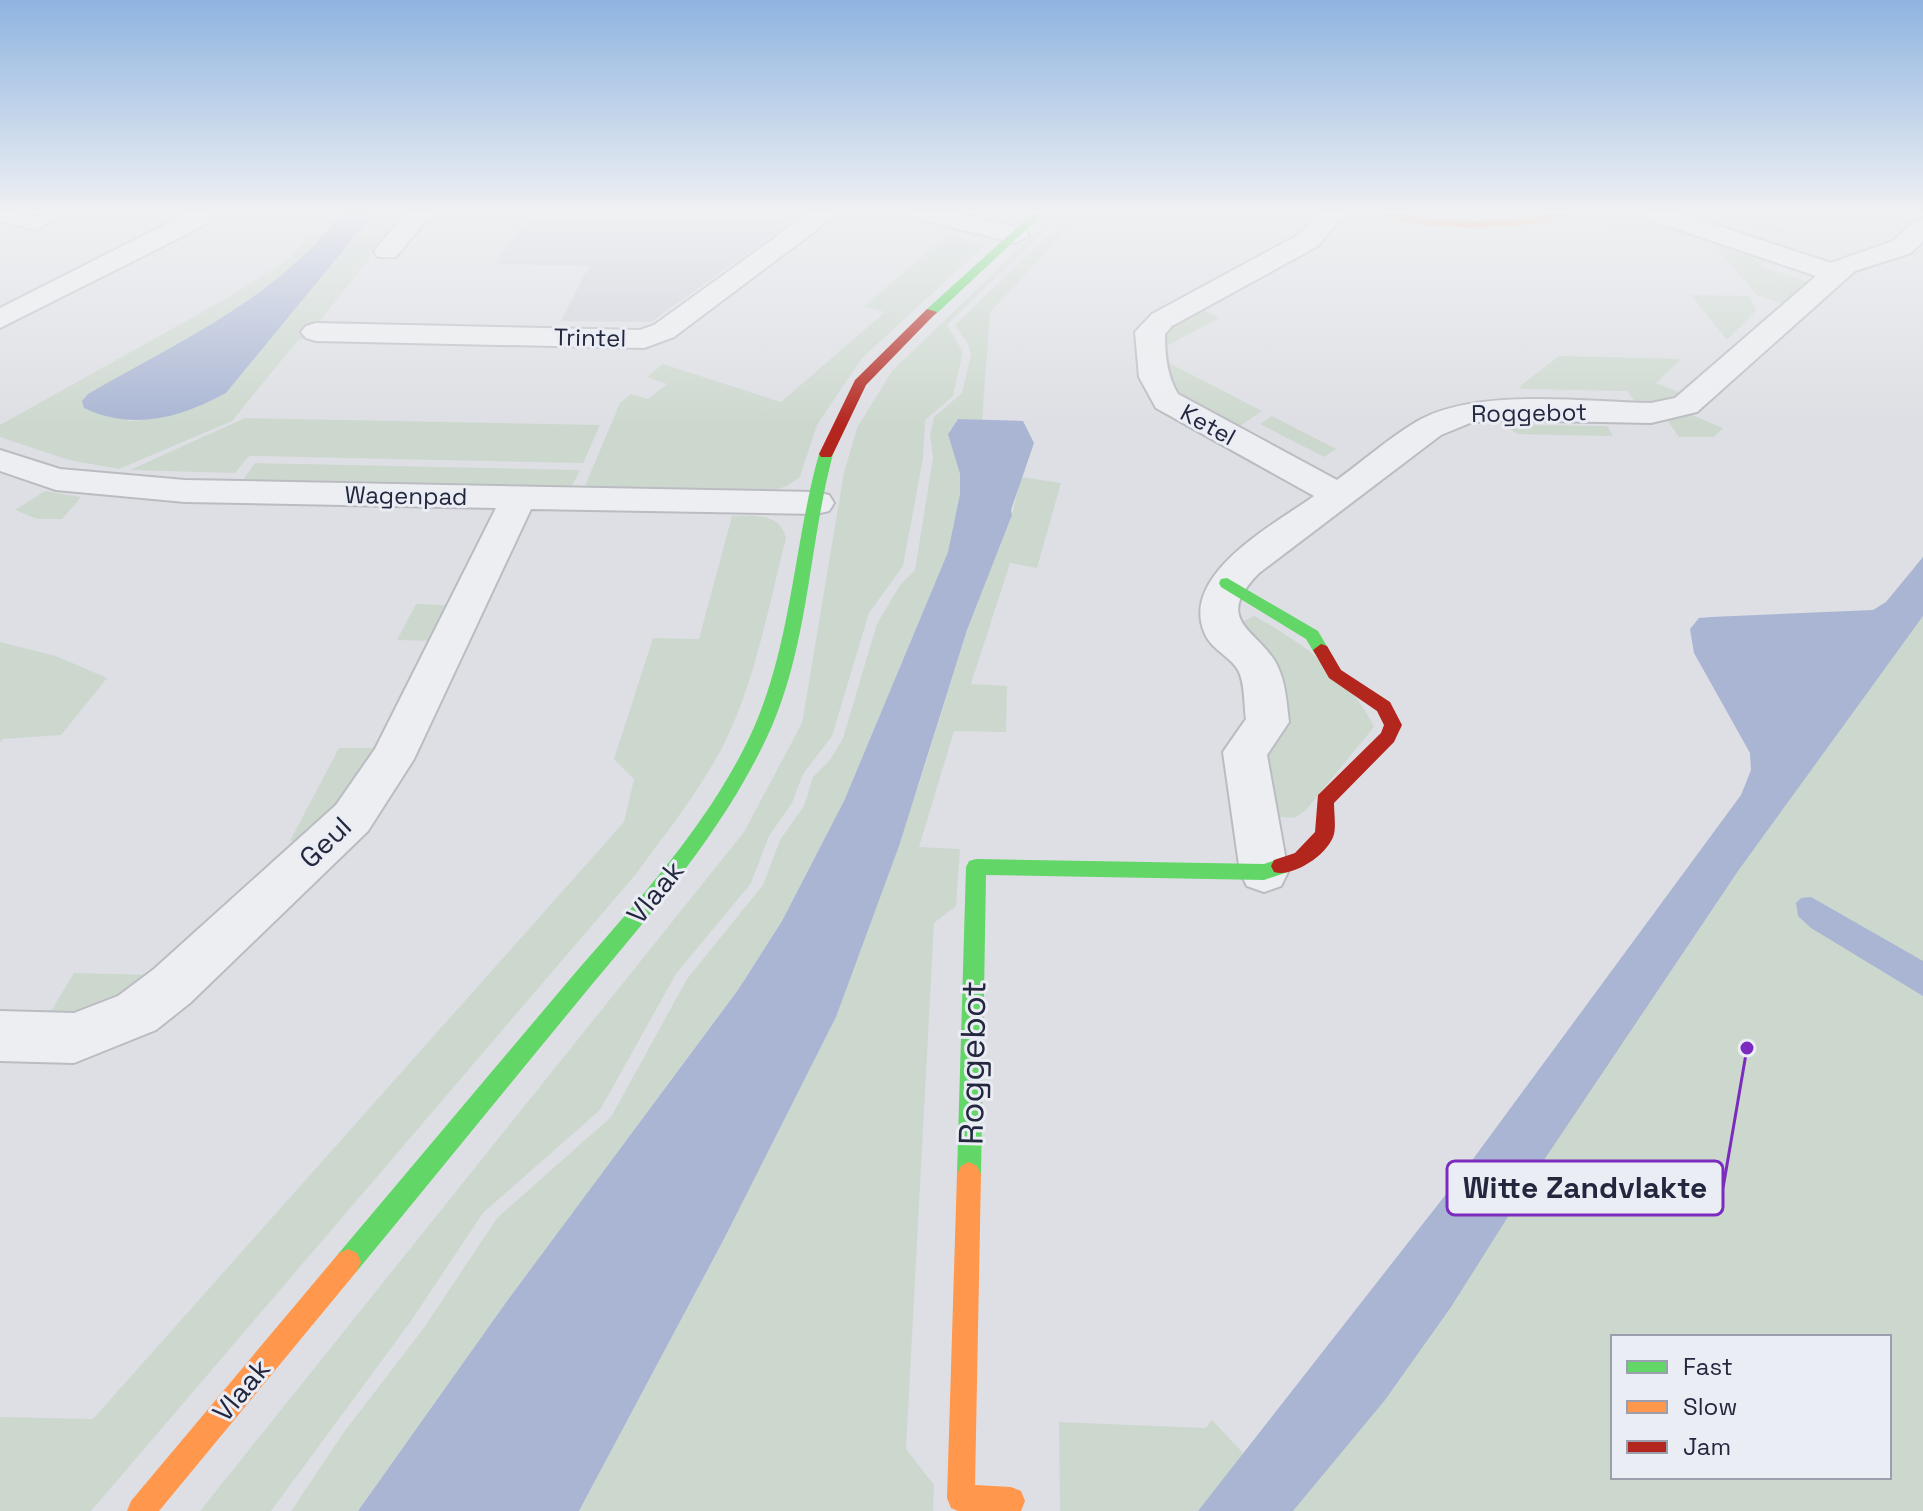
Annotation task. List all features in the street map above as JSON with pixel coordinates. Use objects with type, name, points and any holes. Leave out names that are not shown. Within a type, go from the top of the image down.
[{"type":"street","points":[[0,319],[70,284]]},
{"type":"street","name":"Trintel","points":[[316,332],[644,339],[664,331],[729,284]]},
{"type":"street","name":"Vlaak","points":[[141,1511],[663,883],[736,782],[763,727],[784,665],[832,437],[855,391],[897,343],[963,284]]},
{"type":"street","name":"Ketel","points":[[1229,284],[1162,320],[1150,332],[1155,383],[1167,401],[1339,495]]},
{"type":"street","name":"Roggebot","points":[[1011,1501],[961,1498],[976,867],[1264,872],[1302,859],[1320,843],[1324,835],[1325,800],[1388,737],[1393,725],[1384,707],[1335,674],[1312,635],[1227,583],[1246,564],[1429,428],[1463,414],[1491,410],[1651,413],[1686,405],[1823,284]]},
{"type":"street","name":"Wagenpad","points":[[0,460],[56,479],[106,486],[518,499],[816,503]]},
{"type":"street","name":"Geul","points":[[0,1036],[74,1038],[137,1013],[172,986],[352,818],[392,759],[518,499]]},
{"type":"street","points":[[1227,583],[1219,614],[1221,628],[1257,666],[1267,710],[1268,722],[1247,746],[1245,759],[1264,872]]},
{"type":"shaded area","points":[[250,284],[272,284],[127,421],[178,413],[226,393],[316,284],[349,284],[305,339],[298,340],[232,421],[119,469],[69,460],[0,437],[0,425]]},
{"type":"shaded area","points":[[580,284],[705,284],[651,322],[561,321]]},
{"type":"shaded area","points":[[891,284],[943,284],[862,358],[817,425],[800,477],[787,486],[768,492],[584,488],[620,403],[631,394],[648,399],[667,384],[647,377],[663,364],[781,402],[885,312],[865,306]]},
{"type":"shaded area","points":[[983,284],[990,284],[947,325],[963,352],[953,396],[925,420],[923,458],[903,566],[869,613],[832,736],[803,774],[792,803],[769,836],[751,883],[676,974],[600,1110],[483,1213],[411,1321],[271,1511],[200,1511],[744,832],[802,723],[844,473],[857,428],[892,371]]},
{"type":"shaded area","points":[[998,284],[1017,284],[990,312],[982,420],[958,419],[949,431],[960,474],[960,494],[948,552],[844,801],[782,921],[738,990],[507,1301],[358,1511],[291,1511],[344,1432],[423,1329],[497,1218],[611,1117],[687,979],[763,885],[780,840],[804,806],[813,777],[830,760],[843,738],[877,624],[900,585],[915,570],[933,458],[930,435],[934,417],[962,393],[971,355],[969,346],[955,325]]},
{"type":"shaded area","points":[[1747,284],[1807,284],[1783,304],[1757,295]]},
{"type":"shaded area","points":[[1691,295],[1749,296],[1756,311],[1727,340]]},
{"type":"shaded area","points":[[1202,309],[1219,318],[1163,348],[1166,331]]},
{"type":"shaded area","points":[[1559,356],[1681,359],[1656,383],[1681,393],[1668,401],[1637,404],[1627,391],[1521,389],[1520,386]]},
{"type":"shaded area","points":[[1165,361],[1262,411],[1235,429],[1176,395]]},
{"type":"shaded area","points":[[1692,415],[1723,428],[1714,437],[1679,437],[1667,420]]},
{"type":"shaded area","points":[[1272,416],[1336,449],[1324,457],[1260,424]]},
{"type":"shaded area","points":[[245,418],[600,425],[583,463],[249,456],[235,473],[130,470]]},
{"type":"shaded area","points":[[1502,425],[1607,426],[1613,436],[1518,434]]},
{"type":"shaded area","points":[[255,463],[580,470],[571,488],[242,481]]},
{"type":"shaded area","points":[[1021,477],[1061,483],[1037,568],[1010,563],[971,684],[1007,686],[1006,732],[954,731],[919,847],[960,849],[956,906],[934,923],[906,1449],[934,1485],[933,1511],[579,1511],[724,1239],[836,1017],[921,778],[967,630],[1012,515]]},
{"type":"shaded area","points":[[45,491],[81,497],[62,519],[37,519],[15,510]]},
{"type":"shaded area","points":[[732,516],[765,517],[778,524],[786,538],[760,645],[733,723],[713,765],[670,828],[636,874],[91,1511],[0,1511],[0,1417],[93,1419],[624,822],[634,779],[614,759],[653,638],[699,639]]},
{"type":"shaded area","points":[[1923,573],[1923,1511],[1224,1511]]},
{"type":"shaded area","points":[[416,604],[446,605],[429,641],[397,640]]},
{"type":"shaded area","points":[[1254,616],[1323,662],[1352,692],[1374,727],[1305,811],[1294,818],[1272,816],[1249,642],[1242,622]]},
{"type":"shaded area","points":[[0,642],[56,656],[107,678],[61,735],[3,739],[0,743]]},
{"type":"shaded area","points":[[339,748],[375,748],[346,796],[302,841],[290,841]]},
{"type":"shaded area","points":[[74,973],[154,975],[105,1003],[50,1013]]},
{"type":"shaded area","points":[[1212,1420],[1244,1454],[1198,1511],[1060,1511],[1059,1422],[1206,1428]]},
{"type":"water","points":[[271,284],[316,284],[226,393],[174,415],[138,420],[102,415],[84,408],[82,401],[88,394],[225,316]]},
{"type":"water","points":[[958,419],[1023,421],[1034,443],[1011,510],[1012,515],[967,630],[899,846],[836,1017],[724,1239],[579,1511],[358,1511],[507,1301],[738,990],[782,921],[844,801],[948,552],[960,494],[960,474],[948,434]]},
{"type":"water","points":[[1923,557],[1923,616],[1738,871],[1540,1166],[1451,1307],[1385,1400],[1293,1511],[1198,1511],[1465,1170],[1741,795],[1751,770],[1750,753],[1694,653],[1690,629],[1699,618],[1873,610],[1886,602]]},
{"type":"water","points":[[1811,897],[1923,961],[1923,996],[1811,928],[1798,916],[1796,903],[1801,898]]},
{"type":"traffic: fast","points":[[931,312],[962,284]]},
{"type":"traffic: fast","points":[[348,1262],[657,891],[726,795],[746,761],[776,693],[793,626],[810,522],[826,454]]},
{"type":"traffic: fast","points":[[1227,583],[1312,635],[1321,650]]},
{"type":"traffic: fast","points":[[969,1174],[976,867],[1264,872],[1281,866]]},
{"type":"traffic: slow","points":[[969,1174],[961,1498],[1011,1501]]},
{"type":"traffic: slow","points":[[141,1511],[348,1262]]},
{"type":"traffic: jam","points":[[826,454],[860,383],[931,312]]},
{"type":"traffic: jam","points":[[1281,866],[1302,859],[1324,835],[1325,800],[1388,737],[1393,725],[1384,707],[1335,674],[1321,650]]},
{"type":"place","name":"Witte Zandvlakte","points":[[1747,1048]]}]
